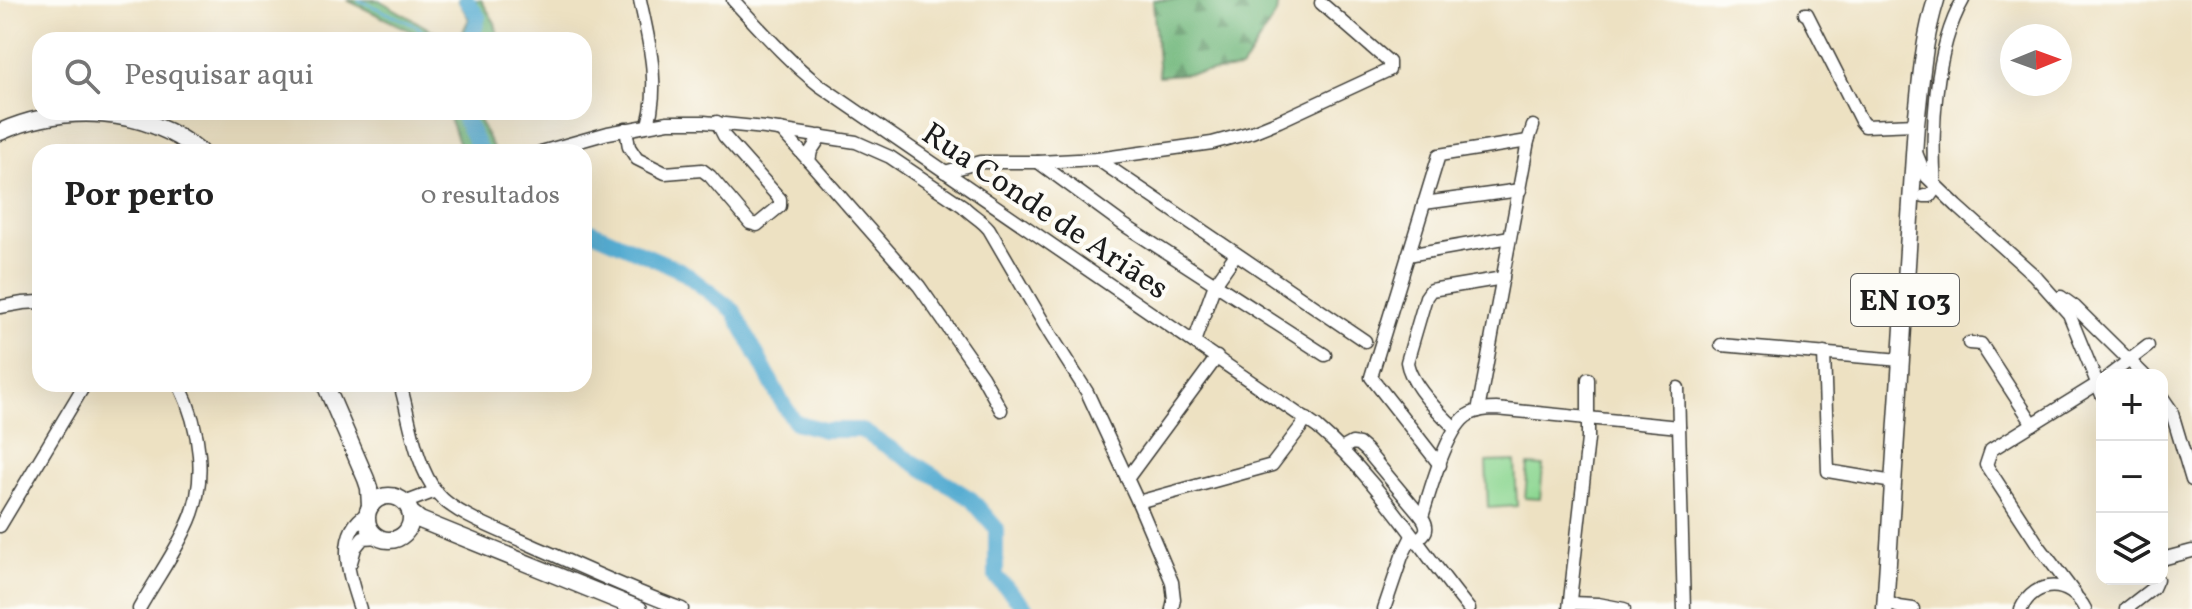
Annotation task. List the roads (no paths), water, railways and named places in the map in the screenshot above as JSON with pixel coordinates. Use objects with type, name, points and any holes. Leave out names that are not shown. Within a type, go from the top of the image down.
[{"type":"main road","name":"EN 103","points":[[1886,605],[1910,227],[1936,197],[1915,147],[1922,59],[1936,0]]},
{"type":"main road","points":[[0,132],[34,120]]},
{"type":"main road","points":[[0,138],[48,122],[65,120]]},
{"type":"main road","points":[[106,120],[151,131],[176,144]]},
{"type":"main road","points":[[134,120],[156,127],[186,144]]},
{"type":"main road","points":[[328,392],[366,479],[369,488],[369,527],[379,537],[393,539],[413,528],[426,530],[618,609]]},
{"type":"main road","points":[[336,392],[375,484],[420,520],[639,609]]},
{"type":"main road","points":[[369,509],[381,497],[401,503]]},
{"type":"main road","points":[[401,503],[409,526],[405,532]]},
{"type":"street","points":[[640,0],[654,67],[654,93],[648,125]]},
{"type":"street","name":"Rua Conde de Ariães","points":[[733,0],[798,68],[819,85],[1307,419],[1341,449],[1469,609]]},
{"type":"street","points":[[1936,197],[1933,182],[1934,139],[1942,49],[1963,0]]},
{"type":"street","points":[[945,172],[980,162],[1097,159],[1212,143],[1252,132],[1389,70],[1389,62],[1321,3]]},
{"type":"street","points":[[1805,14],[1865,126],[1916,124]]},
{"type":"street","points":[[571,144],[626,129],[686,121],[717,122],[821,136],[856,142],[890,157],[963,206],[989,229],[1087,392],[1172,582],[1172,609]]},
{"type":"street","points":[[626,129],[629,147],[637,159],[665,173],[702,170],[750,223],[757,225],[780,206],[780,199],[724,136],[717,122]]},
{"type":"street","points":[[1478,411],[1533,126]]},
{"type":"street","points":[[781,130],[919,286],[982,376],[1001,410]]},
{"type":"street","points":[[856,142],[889,133]]},
{"type":"street","points":[[809,161],[811,151],[821,136]]},
{"type":"street","points":[[1440,465],[1371,377],[1439,155],[1528,141]]},
{"type":"street","points":[[890,157],[902,143]]},
{"type":"street","points":[[1915,147],[1921,167],[1933,182]]},
{"type":"street","points":[[1097,159],[1365,341]]},
{"type":"street","points":[[1038,162],[1124,225],[1325,355]]},
{"type":"street","points":[[1933,182],[1921,180],[1936,197],[2075,307],[2138,369]]},
{"type":"street","points":[[1424,203],[1520,190]]},
{"type":"street","points":[[963,206],[973,192]]},
{"type":"street","points":[[1910,227],[1918,206],[1936,197]]},
{"type":"street","points":[[981,220],[990,203]]},
{"type":"street","points":[[1408,255],[1510,237]]},
{"type":"street","points":[[1194,342],[1215,284],[1236,254]]},
{"type":"street","points":[[1455,428],[1408,372],[1407,362],[1426,297],[1431,290],[1503,278]]},
{"type":"street","points":[[2042,283],[2069,314],[2096,375]]},
{"type":"street","points":[[0,307],[32,302]]},
{"type":"street","points":[[1969,343],[1981,344],[2033,424]]},
{"type":"street","points":[[1721,345],[1901,360]]},
{"type":"street","points":[[2119,369],[2148,346]]},
{"type":"street","points":[[1824,353],[1828,471],[1893,482]]},
{"type":"street","points":[[1127,479],[1217,357]]},
{"type":"street","points":[[1588,379],[1589,418],[1570,606],[1598,604],[1624,609]]},
{"type":"street","points":[[1678,388],[1684,609]]},
{"type":"street","points":[[2085,609],[1986,465],[1991,450],[2096,389]]},
{"type":"street","points":[[0,526],[80,392]]},
{"type":"street","points":[[139,609],[187,527],[198,488],[196,430],[183,392]]},
{"type":"street","points":[[402,392],[420,458],[436,491],[455,508],[641,594],[682,609]]},
{"type":"street","points":[[2168,406],[2192,480]]},
{"type":"street","points":[[1384,608],[1455,428],[1469,414],[1496,409],[1679,427]]},
{"type":"street","points":[[1138,502],[1272,465],[1307,419]]},
{"type":"street","name":"Rua Conde de Ariães","points":[[1341,449],[1352,443],[1366,450],[1419,518]]},
{"type":"street","points":[[401,503],[436,491]]},
{"type":"street","points":[[360,609],[346,549],[348,535],[369,509]]},
{"type":"street","points":[[1401,521],[1419,518],[1426,523],[1439,573]]},
{"type":"street","points":[[1412,537],[1425,535],[1427,530]]},
{"type":"street","points":[[349,569],[361,539],[379,537]]},
{"type":"street","points":[[2039,546],[2052,569],[2050,586]]},
{"type":"street","points":[[2168,557],[2192,551]]},
{"type":"street","points":[[2126,609],[2154,585]]},
{"type":"street","points":[[2020,608],[2033,593],[2050,586],[2075,594]]},
{"type":"street","points":[[1886,605],[1913,609]]},
{"type":"waterway","points":[[359,0],[416,26],[422,32]]},
{"type":"waterway","points":[[466,0],[478,17],[473,32]]},
{"type":"waterway","points":[[465,120],[477,144]]},
{"type":"waterway","points":[[592,232],[682,271],[734,311],[795,422],[824,430],[861,430],[971,499],[996,528],[996,577],[1027,609]]}]
